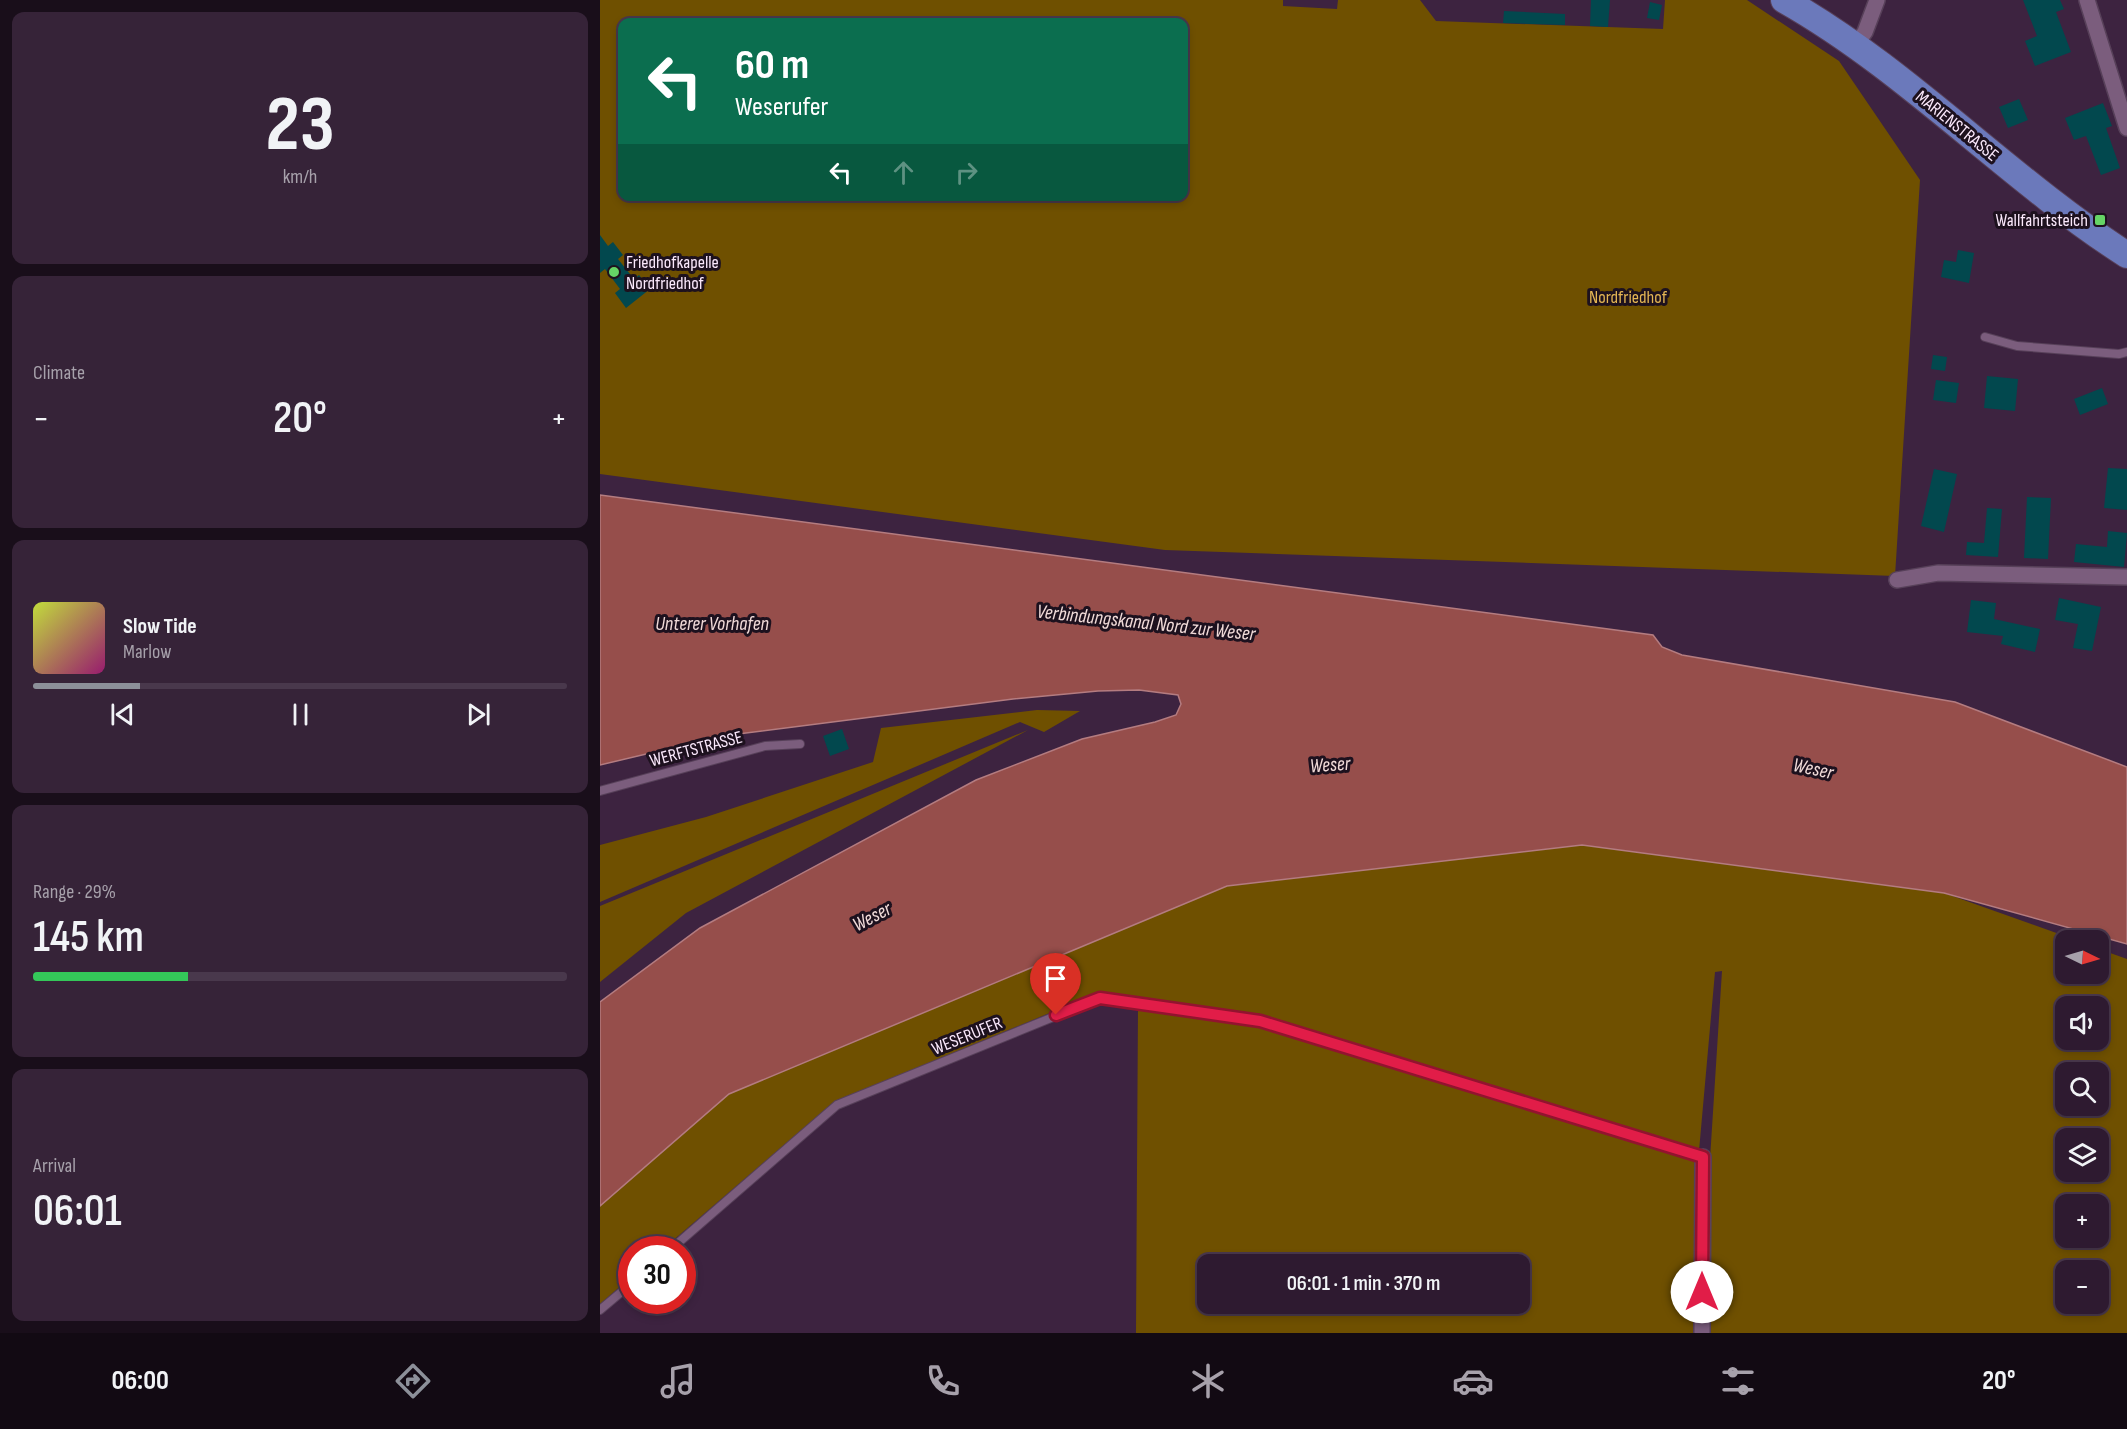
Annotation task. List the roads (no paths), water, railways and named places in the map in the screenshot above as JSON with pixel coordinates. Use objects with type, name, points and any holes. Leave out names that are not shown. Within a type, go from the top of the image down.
[{"type":"main road","name":"MARIENSTRASSE","points":[[1784,0],[1856,45],[2085,228],[2127,255]]},
{"type":"street","points":[[1856,45],[1865,32],[1877,0]]},
{"type":"street","points":[[2087,0],[2127,128]]},
{"type":"street","points":[[1897,580],[1938,573],[2127,577]]},
{"type":"street","points":[[1702,1333],[1703,1157]]},
{"type":"lane","points":[[1985,337],[2017,346],[2119,354],[2127,352]]},
{"type":"lane","name":"WERFTSTRASSE","points":[[600,791],[765,746],[800,744]]},
{"type":"lane","name":"WESERUFER","points":[[686,1236],[837,1105],[1100,998],[1260,1021],[1703,1157]]},
{"type":"lane","points":[[600,1310],[618,1295]]},
{"type":"water","points":[[600,495],[1653,635],[1662,647],[1682,655],[1955,702],[2127,767],[2127,944],[2109,939],[2109,930],[2077,930],[1944,893],[1582,845],[1227,886],[729,1094],[600,1206],[600,1002],[700,928],[976,780],[1082,739],[1176,715],[1181,704],[1178,695],[1139,690],[1098,691],[1013,699],[722,736],[600,765]]},
{"type":"place","name":"Wallfahrtsteich","points":[[2100,220]]},
{"type":"place","name":"Friedhofkapelle Nordfriedhof","points":[[614,272]]},
{"type":"park label","name":"Nordfriedhof","points":[[1628,297]]},
{"type":"water label","name":"Verbindungskanal Nord zur Weser","points":[[1146,623]]},
{"type":"water label","name":"Unterer Vorhafen","points":[[712,624]]},
{"type":"water label","name":"Weser","points":[[1330,765]]},
{"type":"water label","name":"Weser","points":[[1813,769]]},
{"type":"water label","name":"Weser","points":[[872,917]]}]
